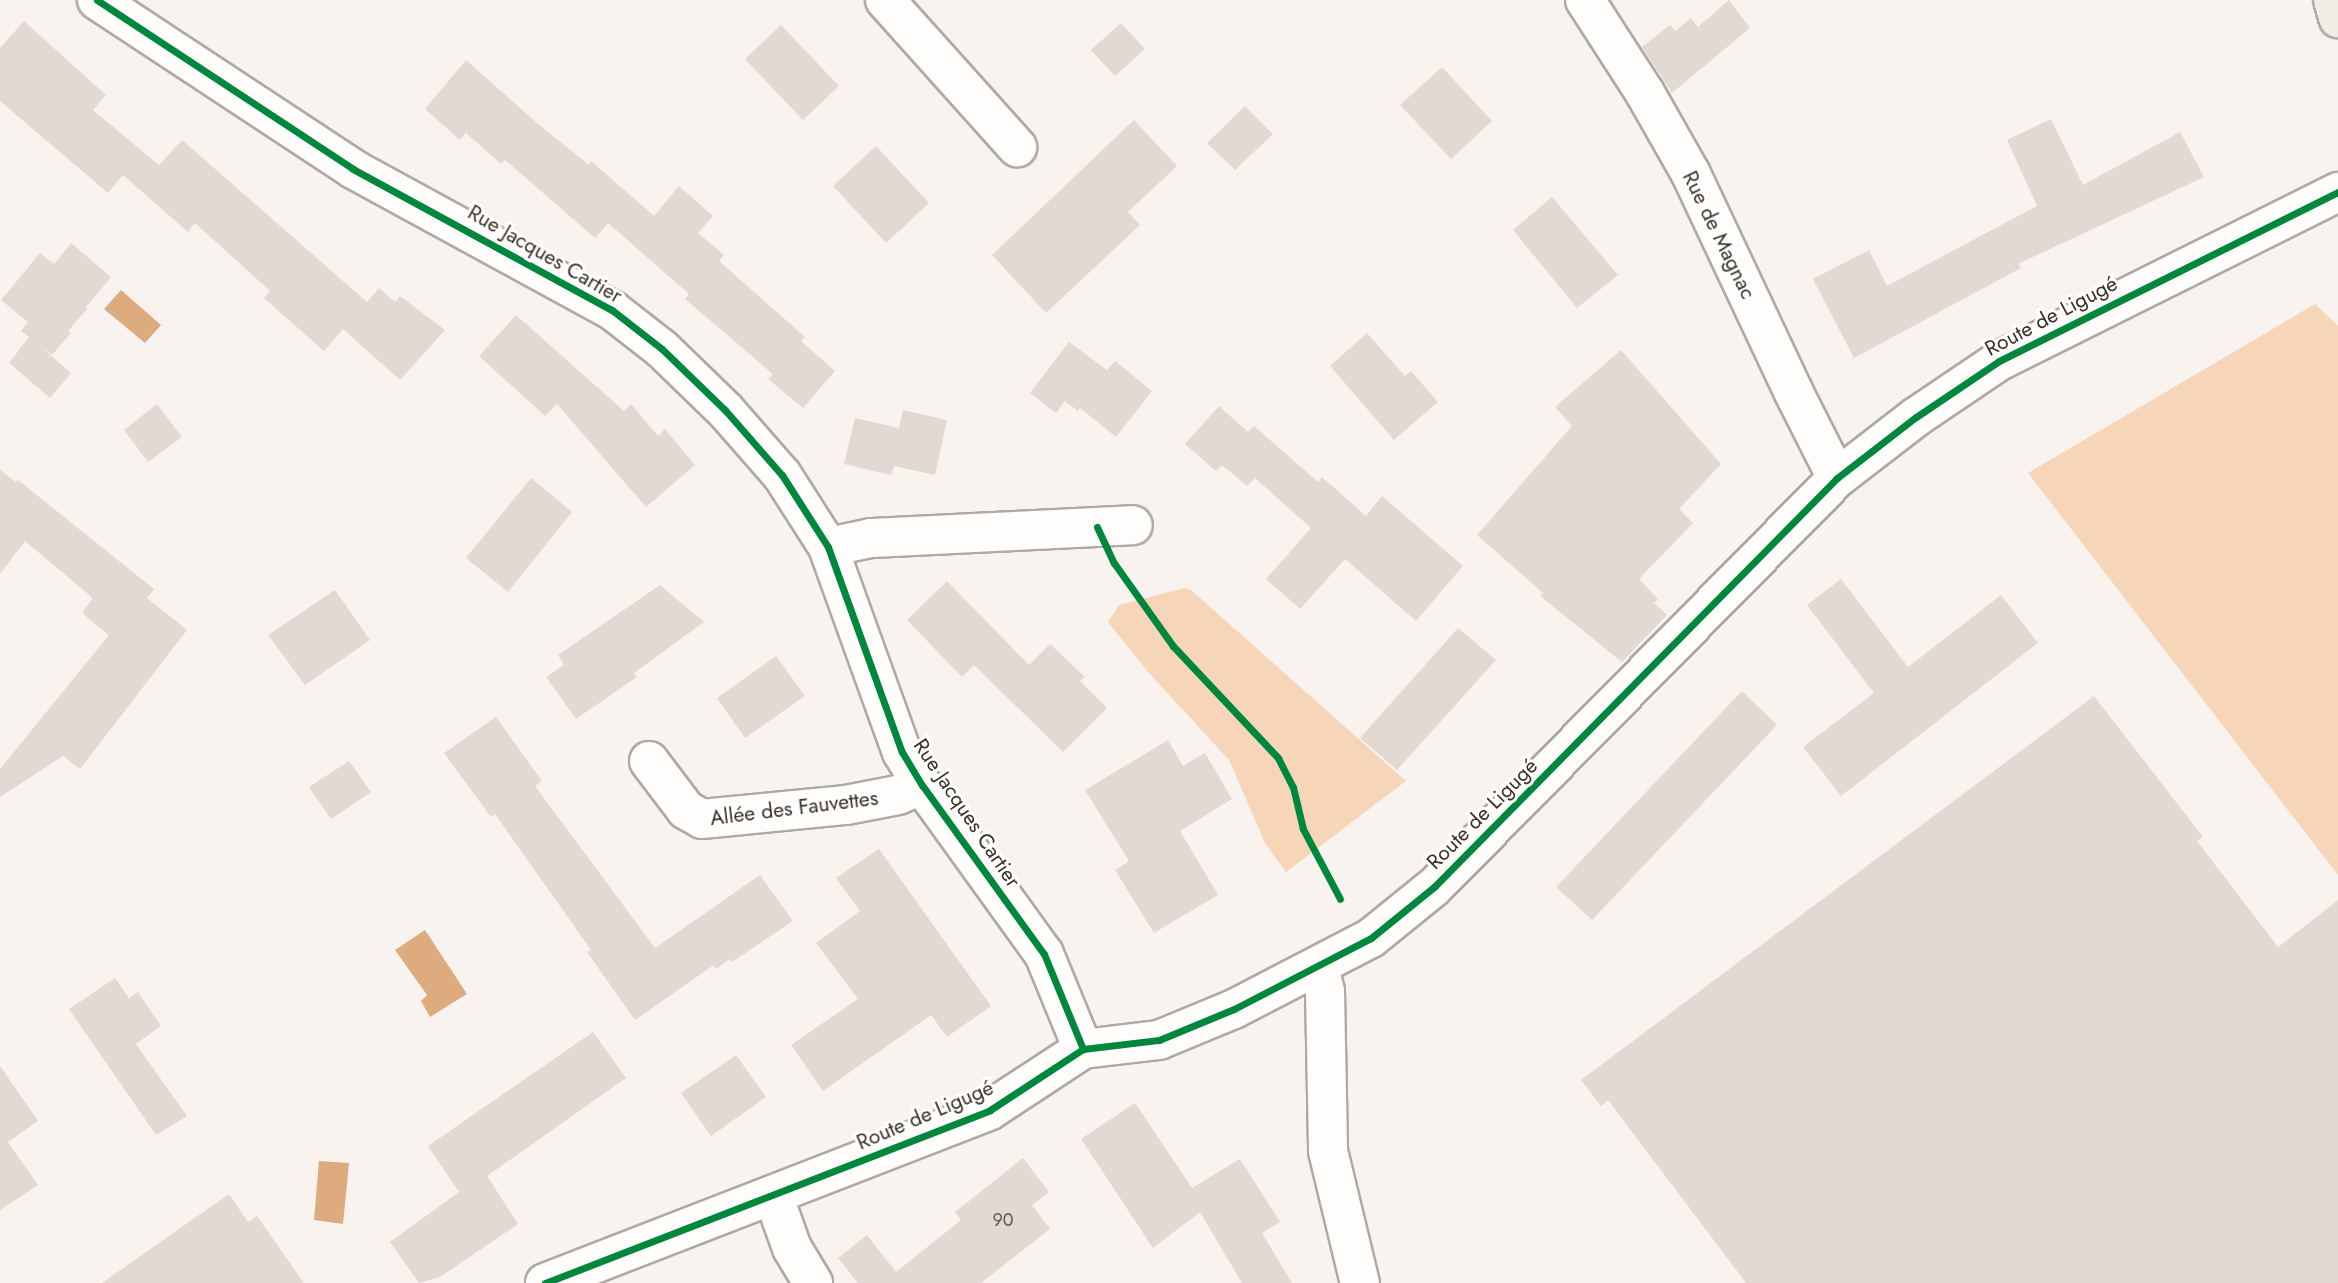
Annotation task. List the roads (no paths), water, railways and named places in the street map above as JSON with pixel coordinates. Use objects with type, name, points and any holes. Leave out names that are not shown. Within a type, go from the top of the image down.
[{"type":"main road","points":[[2333,0],[2338,18]]},
{"type":"street","name":"Rue Jacques Cartier","points":[[97,0],[353,169],[612,310],[682,367],[725,410],[782,475],[828,547],[902,752],[922,785],[1044,954],[1083,1049]]},
{"type":"street","points":[[885,0],[1017,147]]},
{"type":"street","name":"Rue de Magnac","points":[[1592,2],[1691,174],[1837,478]]},
{"type":"street","name":"Route de Ligugé","points":[[545,1283],[990,1110],[1083,1049],[1159,1040],[1319,967],[1371,938],[1434,887],[1837,478],[1916,417],[1999,361],[2338,192]]},
{"type":"street","points":[[828,547],[871,538],[1133,525]]},
{"type":"street","name":"Allée des Fauvettes","points":[[649,761],[686,810],[702,819],[846,804],[898,795],[922,785]]},
{"type":"street","points":[[1319,967],[1325,991],[1328,1151],[1360,1283]]},
{"type":"street","points":[[773,1195],[792,1248],[813,1283]]}]
